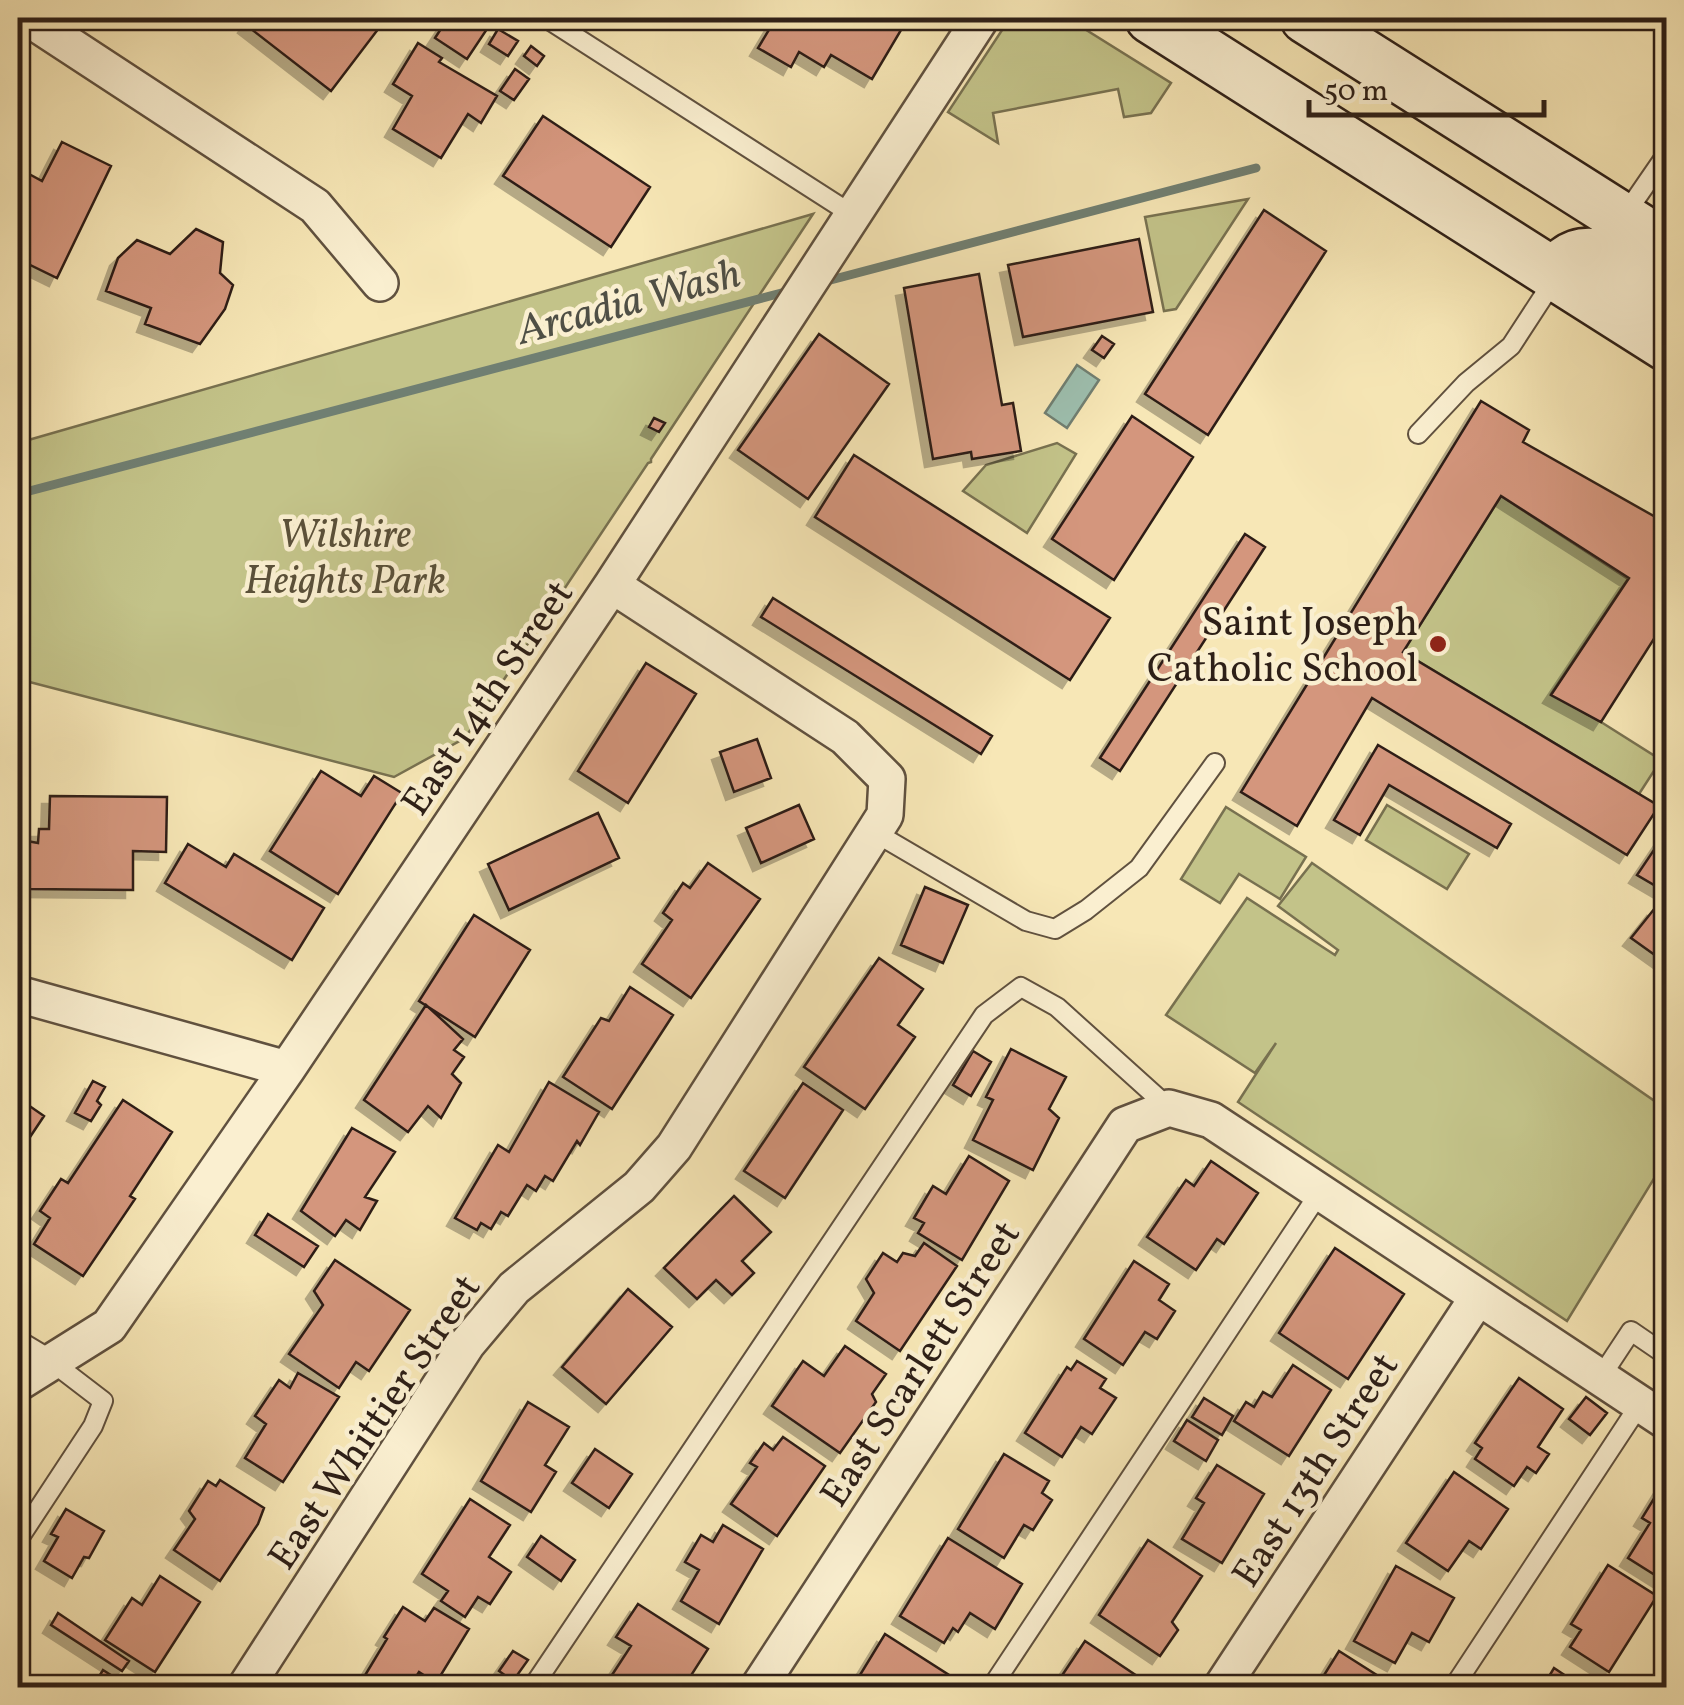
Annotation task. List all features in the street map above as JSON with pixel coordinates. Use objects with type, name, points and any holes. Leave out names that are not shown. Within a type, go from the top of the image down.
[{"type":"main road","points":[[1152,18],[1666,345]]},
{"type":"main road","points":[[1306,18],[1666,246]]},
{"type":"main road","points":[[1557,275],[1568,260],[1588,254],[1623,261],[1666,288]]},
{"type":"street","points":[[28,18],[314,206],[380,283]]},
{"type":"street","name":"East 14th Street","points":[[18,1383],[110,1326],[288,1069],[612,585],[982,18]]},
{"type":"street","name":"East Whittier Street","points":[[258,1683],[467,1344],[514,1288],[639,1187],[674,1146],[885,814],[887,779],[845,737],[612,585]]},
{"type":"street","points":[[18,994],[288,1069]]},
{"type":"street","points":[[1169,1108],[1212,1120],[1653,1412]]},
{"type":"street","name":"East Scarlett Street","points":[[758,1688],[1125,1124],[1169,1108]]},
{"type":"street","name":"East 13th Street","points":[[1220,1688],[1478,1297]]},
{"type":"lane","points":[[546,18],[853,214]]},
{"type":"lane","points":[[1622,218],[1666,154]]},
{"type":"lane","points":[[1418,434],[1466,383],[1511,346],[1557,275]]},
{"type":"lane","points":[[874,832],[1026,922],[1055,929],[1139,868],[1214,764]]},
{"type":"lane","points":[[532,1688],[984,1015],[1021,987],[1057,1007],[1169,1108]]},
{"type":"lane","points":[[992,1688],[1320,1192]]},
{"type":"lane","points":[[1600,1378],[1631,1331],[1666,1354]]},
{"type":"lane","points":[[18,1340],[103,1402],[93,1426],[18,1540]]},
{"type":"lane","points":[[1452,1688],[1653,1412]]},
{"type":"green space","points":[[1010,18],[1067,18],[1171,83],[1151,113],[1124,117],[1118,89],[993,113],[998,143],[948,112]]},
{"type":"green space","points":[[1248,199],[1176,309],[1164,311],[1145,217]]},
{"type":"green space","name":"Wilshire Heights Park","points":[[813,214],[465,738],[394,777],[18,679],[18,443]]},
{"type":"green space","points":[[1057,443],[1076,454],[1027,533],[963,491],[986,465]]},
{"type":"green space","points":[[1501,496],[1628,579],[1551,694],[1661,760],[1639,794],[1403,652]]},
{"type":"green space","points":[[1387,805],[1469,854],[1447,889],[1366,840]]},
{"type":"green space","points":[[1226,807],[1306,857],[1280,899],[1239,874],[1220,903],[1181,879]]},
{"type":"green space","points":[[1312,863],[1666,1109],[1666,1159],[1567,1321],[1238,1102],[1276,1043],[1255,1073],[1166,1015],[1247,898],[1335,955],[1338,950],[1278,906]]},
{"type":"shaded area","points":[[1077,365],[1099,380],[1067,428],[1045,413]]},
{"type":"building","points":[[251,18],[374,18],[382,24],[331,91],[246,25]]},
{"type":"building","points":[[448,18],[482,18],[491,23],[467,59],[435,38]]},
{"type":"building","points":[[776,18],[892,18],[904,25],[872,79],[831,55],[824,67],[799,52],[791,67],[758,48]]},
{"type":"building","points":[[498,29],[518,41],[508,56],[489,44]]},
{"type":"building","points":[[418,43],[442,58],[439,62],[497,96],[481,123],[468,114],[441,158],[393,129],[412,96],[393,84]]},
{"type":"building","points":[[531,46],[544,56],[537,66],[524,56]]},
{"type":"building","points":[[515,69],[529,79],[514,100],[500,91]]},
{"type":"building","points":[[543,116],[650,187],[611,247],[503,176]]},
{"type":"building","points":[[62,142],[111,166],[57,278],[18,259],[18,168],[42,181]]},
{"type":"building","points":[[1264,210],[1326,251],[1208,435],[1145,394]]},
{"type":"building","points":[[196,229],[223,242],[220,273],[233,285],[225,309],[200,344],[145,324],[151,308],[106,291],[118,258],[137,240],[170,254]]},
{"type":"building","points":[[1139,239],[1153,312],[1023,337],[1008,265]]},
{"type":"building","points":[[979,274],[1002,405],[1013,403],[1021,451],[972,459],[971,452],[933,459],[904,288]]},
{"type":"building","points":[[819,334],[889,384],[808,499],[738,450]]},
{"type":"building","points":[[1102,336],[1114,344],[1104,358],[1092,350]]},
{"type":"building","points":[[1481,401],[1529,430],[1523,442],[1666,523],[1666,620],[1601,722],[1551,695],[1629,578],[1501,496],[1403,652],[1659,806],[1627,855],[1372,698],[1297,826],[1241,792]]},
{"type":"building","points":[[1132,416],[1193,457],[1114,580],[1052,539]]},
{"type":"building","points":[[654,418],[665,423],[659,432],[649,427]]},
{"type":"building","points":[[854,455],[1110,618],[1070,680],[815,517]]},
{"type":"building","points":[[1245,534],[1265,547],[1120,771],[1100,758]]},
{"type":"building","points":[[773,598],[992,736],[981,754],[761,617]]},
{"type":"building","points":[[646,663],[696,694],[628,803],[578,771]]},
{"type":"building","points":[[757,739],[771,778],[734,792],[720,752]]},
{"type":"building","points":[[1378,745],[1511,824],[1497,848],[1389,785],[1360,835],[1334,820]]},
{"type":"building","points":[[321,771],[361,796],[374,776],[405,795],[397,801],[338,894],[270,851]]},
{"type":"building","points":[[50,796],[167,797],[166,852],[133,851],[133,890],[27,889],[27,841],[38,843],[39,829],[49,829]]},
{"type":"building","points":[[799,805],[814,839],[761,863],[746,828]]},
{"type":"building","points":[[598,813],[619,858],[509,910],[488,864]]},
{"type":"building","points":[[1666,832],[1666,892],[1637,875]]},
{"type":"building","points":[[188,844],[226,867],[234,854],[324,908],[292,960],[165,883]]},
{"type":"building","points":[[708,863],[760,899],[691,998],[642,964],[672,920],[663,913],[683,883],[690,888]]},
{"type":"building","points":[[925,887],[968,905],[943,963],[901,945]]},
{"type":"building","points":[[1655,908],[1666,917],[1666,963],[1631,938]]},
{"type":"building","points":[[474,915],[530,950],[475,1037],[419,1001]]},
{"type":"building","points":[[879,958],[923,989],[898,1025],[915,1037],[865,1109],[804,1067]]},
{"type":"building","points":[[630,987],[673,1015],[612,1109],[563,1077],[601,1018],[609,1021]]},
{"type":"building","points":[[426,1005],[463,1039],[454,1050],[464,1057],[452,1074],[461,1083],[441,1118],[428,1106],[408,1132],[364,1100]]},
{"type":"building","points":[[1011,1049],[1066,1077],[1049,1109],[1059,1118],[1033,1170],[973,1140],[993,1100],[986,1097]]},
{"type":"building","points":[[973,1051],[991,1062],[971,1096],[953,1085]]},
{"type":"building","points":[[93,1081],[105,1087],[97,1101],[101,1105],[91,1121],[75,1113]]},
{"type":"building","points":[[549,1082],[599,1112],[580,1145],[577,1141],[553,1181],[545,1176],[536,1191],[527,1185],[508,1216],[501,1212],[491,1229],[481,1223],[477,1230],[455,1218],[498,1145],[509,1152]]},
{"type":"building","points":[[803,1083],[843,1110],[785,1198],[744,1171]]},
{"type":"building","points":[[18,1098],[44,1116],[18,1155]]},
{"type":"building","points":[[123,1100],[172,1132],[130,1196],[135,1199],[83,1276],[34,1244],[50,1218],[40,1211],[61,1179],[68,1183]]},
{"type":"building","points":[[352,1128],[395,1152],[365,1197],[377,1201],[360,1230],[346,1220],[335,1236],[301,1211]]},
{"type":"building","points":[[969,1156],[1009,1181],[962,1260],[918,1233],[924,1223],[914,1218],[933,1186],[946,1194]]},
{"type":"building","points":[[1211,1161],[1258,1193],[1224,1244],[1217,1239],[1196,1270],[1147,1237],[1186,1180],[1194,1186]]},
{"type":"building","points":[[734,1196],[771,1232],[742,1261],[754,1273],[732,1295],[716,1280],[697,1299],[664,1268]]},
{"type":"building","points":[[268,1214],[318,1246],[304,1267],[255,1235]]},
{"type":"building","points":[[924,1243],[957,1266],[900,1351],[856,1321],[874,1293],[866,1279],[883,1253],[897,1262],[903,1253],[915,1256]]},
{"type":"building","points":[[1335,1248],[1404,1294],[1348,1379],[1279,1333]]},
{"type":"building","points":[[335,1260],[410,1310],[369,1371],[356,1362],[339,1388],[289,1354],[323,1305],[314,1291]]},
{"type":"building","points":[[1134,1261],[1169,1284],[1159,1300],[1175,1311],[1157,1339],[1145,1332],[1123,1365],[1084,1339]]},
{"type":"building","points":[[628,1289],[672,1327],[606,1404],[562,1367]]},
{"type":"building","points":[[845,1346],[886,1374],[872,1394],[876,1402],[840,1453],[772,1406],[803,1361],[824,1376]]},
{"type":"building","points":[[1077,1361],[1106,1379],[1100,1388],[1116,1398],[1092,1434],[1081,1427],[1062,1457],[1025,1433],[1067,1367],[1071,1370]]},
{"type":"building","points":[[1293,1365],[1331,1390],[1289,1456],[1234,1421],[1246,1402],[1254,1407],[1263,1392],[1272,1397]]},
{"type":"building","points":[[298,1373],[339,1397],[283,1482],[245,1458],[266,1424],[255,1416],[279,1380],[290,1388]]},
{"type":"building","points":[[1519,1378],[1563,1409],[1538,1447],[1549,1454],[1536,1473],[1527,1467],[1514,1486],[1475,1459],[1482,1448],[1475,1443]]},
{"type":"building","points":[[1586,1397],[1607,1413],[1590,1435],[1569,1419]]},
{"type":"building","points":[[1204,1398],[1233,1416],[1222,1435],[1192,1417]]},
{"type":"building","points":[[528,1402],[569,1427],[545,1465],[556,1472],[531,1512],[481,1481]]},
{"type":"building","points":[[1187,1420],[1218,1440],[1206,1461],[1174,1441]]},
{"type":"building","points":[[783,1437],[825,1466],[777,1536],[731,1504],[757,1467],[750,1463],[764,1443],[773,1450]]},
{"type":"building","points":[[595,1449],[632,1474],[609,1508],[572,1483]]},
{"type":"building","points":[[1004,1454],[1049,1481],[1042,1493],[1052,1500],[1033,1530],[1024,1525],[1004,1558],[958,1529]]},
{"type":"building","points":[[1217,1465],[1264,1494],[1222,1563],[1182,1539],[1204,1503],[1196,1498]]},
{"type":"building","points":[[1454,1472],[1508,1509],[1481,1549],[1469,1541],[1448,1571],[1406,1543]]},
{"type":"building","points":[[1666,1479],[1666,1582],[1628,1558],[1650,1523],[1642,1518]]},
{"type":"building","points":[[220,1480],[264,1508],[258,1524],[220,1581],[174,1550],[195,1519],[189,1511],[208,1481],[216,1486]]},
{"type":"building","points":[[470,1499],[510,1525],[489,1557],[511,1572],[490,1604],[478,1597],[465,1617],[441,1601],[448,1591],[422,1574]]},
{"type":"building","points":[[66,1509],[104,1531],[72,1578],[44,1561],[58,1537],[51,1534]]},
{"type":"building","points":[[723,1525],[763,1549],[719,1624],[681,1601],[699,1570],[685,1562],[701,1535],[713,1542]]},
{"type":"building","points":[[541,1536],[575,1560],[561,1581],[527,1557]]},
{"type":"building","points":[[948,1538],[1022,1584],[995,1629],[970,1613],[958,1632],[953,1628],[944,1643],[900,1616]]},
{"type":"building","points":[[1148,1540],[1202,1576],[1172,1622],[1178,1630],[1160,1656],[1099,1615]]},
{"type":"building","points":[[1608,1565],[1657,1596],[1609,1672],[1570,1647],[1581,1630],[1571,1624]]},
{"type":"building","points":[[1396,1566],[1454,1598],[1429,1642],[1412,1633],[1395,1663],[1354,1641]]},
{"type":"building","points":[[160,1576],[200,1602],[155,1672],[105,1640],[132,1598],[142,1605]]},
{"type":"building","points":[[638,1604],[708,1649],[683,1688],[619,1688],[623,1682],[612,1675],[631,1646],[616,1637]]},
{"type":"building","points":[[403,1607],[425,1621],[434,1608],[469,1629],[436,1683],[419,1672],[409,1688],[380,1688],[364,1677]]},
{"type":"building","points":[[58,1613],[129,1661],[122,1671],[51,1625]]},
{"type":"building","points":[[885,1634],[949,1675],[941,1688],[852,1688]]},
{"type":"building","points":[[1085,1641],[1143,1680],[1139,1688],[1071,1688],[1059,1680]]},
{"type":"building","points":[[513,1651],[528,1660],[513,1681],[499,1671]]},
{"type":"building","points":[[1339,1651],[1394,1686],[1394,1688],[1316,1688]]},
{"type":"building","points":[[1554,1668],[1584,1688],[1542,1688]]},
{"type":"building","points":[[103,1670],[131,1688],[92,1688]]},
{"type":"waterway","name":"Arcadia Wash","points":[[823,282],[1256,168]]},
{"type":"waterway","name":"Arcadia Wash","points":[[18,494],[789,291]]},
{"type":"place","name":"Saint Joseph Catholic School","points":[[1438,644]]}]
